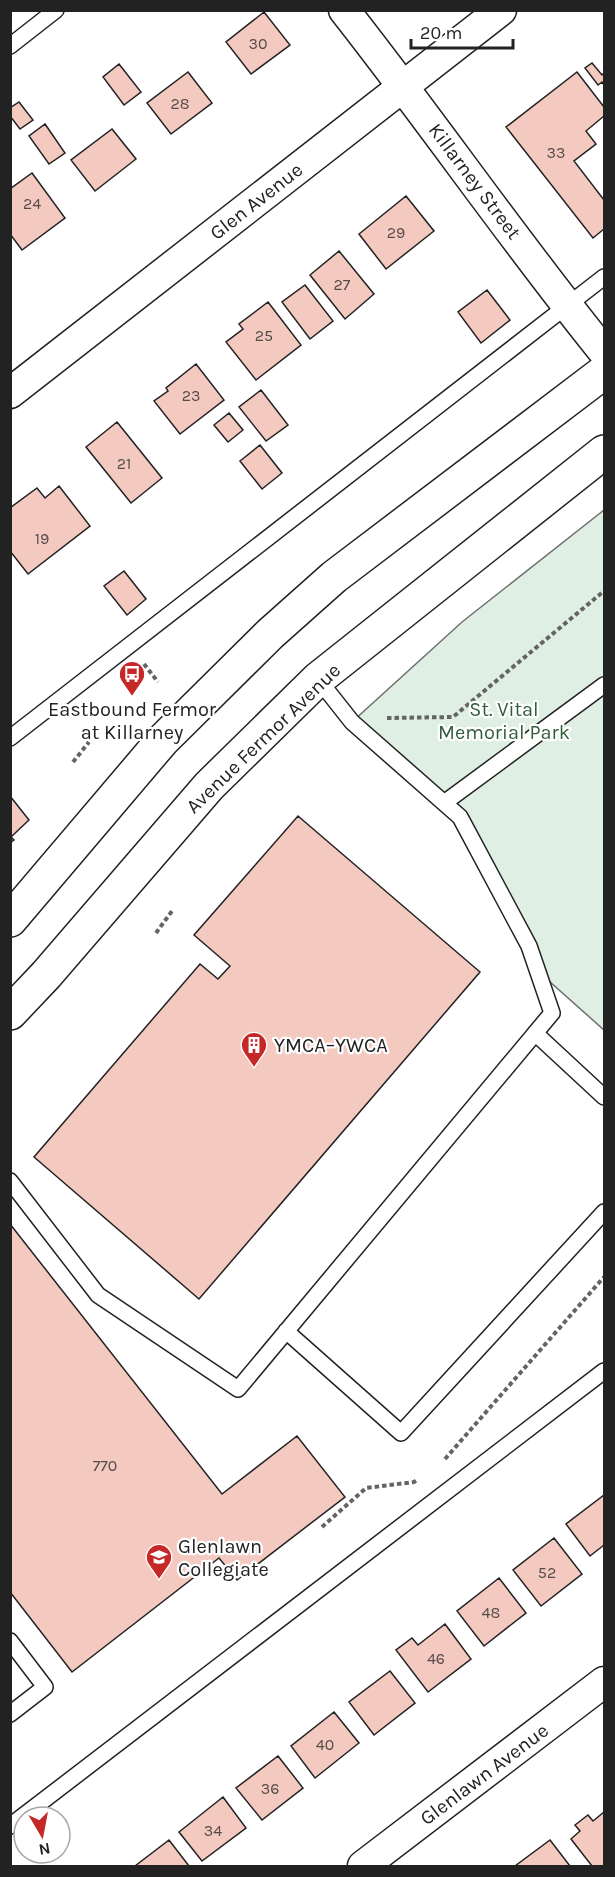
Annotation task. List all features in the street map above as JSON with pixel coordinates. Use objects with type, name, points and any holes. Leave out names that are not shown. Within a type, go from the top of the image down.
[{"type":"main road","points":[[10,920],[162,741],[270,634],[334,577],[604,372]]},
{"type":"main road","name":"Avenue Fermor Avenue","points":[[10,1013],[46,975],[209,786],[318,679],[604,452]]},
{"type":"street","name":"Killarney Street","points":[[344,10],[604,352]]},
{"type":"street","name":"Glen Avenue","points":[[10,393],[501,10]]},
{"type":"street","name":"Glenlawn Avenue","points":[[363,1866],[604,1682]]},
{"type":"lane","points":[[10,46],[57,10]]},
{"type":"lane","points":[[10,738],[604,277]]},
{"type":"lane","points":[[10,1181],[98,1295],[238,1389],[552,1013],[529,946],[460,818],[352,722],[318,679]]},
{"type":"lane","points":[[444,803],[604,685]]},
{"type":"lane","points":[[535,1033],[604,1097]]},
{"type":"lane","points":[[286,1331],[400,1433],[604,1212]]},
{"type":"lane","points":[[10,1826],[604,1371]]},
{"type":"lane","points":[[10,1641],[45,1687],[10,1714]]},
{"type":"path","points":[[352,722],[380,718],[453,717],[604,591]]},
{"type":"path","points":[[73,762],[89,742]]},
{"type":"path","points":[[156,933],[172,911]]},
{"type":"path","points":[[441,1464],[604,1276]]},
{"type":"path","points":[[322,1527],[366,1488],[414,1482],[423,1476]]},
{"type":"green space","name":"St. Vital Memorial Park","points":[[604,510],[604,1030],[540,973],[460,817],[352,722],[462,622]]},
{"type":"building","points":[[264,12],[290,45],[251,74],[226,42]]},
{"type":"building","points":[[592,63],[602,75],[604,73],[604,85],[602,82],[598,85],[585,68]]},
{"type":"building","points":[[119,64],[141,92],[124,105],[103,77]]},
{"type":"building","points":[[188,72],[212,103],[171,134],[147,103]]},
{"type":"building","points":[[577,72],[604,107],[604,116],[586,131],[596,144],[574,161],[604,200],[604,229],[593,238],[506,127]]},
{"type":"building","points":[[19,102],[33,120],[20,129],[10,116],[10,108]]},
{"type":"building","points":[[45,124],[65,153],[49,164],[29,136]]},
{"type":"building","points":[[112,129],[136,159],[95,191],[71,160]]},
{"type":"building","points":[[32,173],[65,218],[22,250],[10,234],[10,189]]},
{"type":"building","points":[[406,196],[434,231],[386,269],[359,234]]},
{"type":"building","points":[[339,251],[374,294],[345,319],[310,275]]},
{"type":"building","points":[[305,285],[333,321],[310,339],[282,302]]},
{"type":"building","points":[[487,290],[510,320],[481,343],[458,312]]},
{"type":"building","points":[[268,302],[301,345],[256,380],[226,342],[243,329],[239,324]]},
{"type":"building","points":[[196,364],[224,400],[180,434],[154,401],[168,391],[166,388]]},
{"type":"building","points":[[261,390],[288,425],[266,441],[239,407]]},
{"type":"building","points":[[229,413],[243,430],[228,442],[214,425]]},
{"type":"building","points":[[117,422],[162,478],[131,503],[86,447]]},
{"type":"building","points":[[260,445],[282,473],[262,489],[240,461]]},
{"type":"building","points":[[59,486],[90,526],[28,574],[10,551],[10,508],[37,488],[45,498]]},
{"type":"building","points":[[124,571],[146,599],[127,615],[104,586]]},
{"type":"building","points":[[10,796],[29,820],[11,837],[14,840],[10,843]]},
{"type":"building","name":"YMCA–YWCA","points":[[298,816],[480,972],[199,1299],[34,1157],[200,964],[218,979],[230,966],[194,935]]},
{"type":"building","points":[[10,1224],[222,1494],[297,1436],[345,1497],[237,1580],[219,1558],[72,1672],[10,1592]]},
{"type":"building","points":[[604,1495],[604,1545],[590,1556],[566,1524]]},
{"type":"building","points":[[554,1538],[582,1574],[541,1606],[513,1570]]},
{"type":"building","points":[[499,1578],[526,1613],[484,1646],[457,1611]]},
{"type":"building","points":[[445,1624],[471,1659],[428,1692],[396,1650],[412,1638],[418,1645]]},
{"type":"building","points":[[390,1671],[415,1703],[374,1735],[349,1702]]},
{"type":"building","points":[[334,1712],[359,1743],[315,1778],[291,1746]]},
{"type":"building","points":[[278,1756],[303,1788],[262,1820],[236,1788]]},
{"type":"building","points":[[223,1797],[246,1828],[202,1861],[179,1832]]},
{"type":"building","points":[[604,1812],[604,1866],[592,1866],[571,1839],[580,1831],[575,1825],[588,1815],[593,1821]]},
{"type":"building","points":[[169,1840],[189,1866],[135,1866]]},
{"type":"building","points":[[550,1840],[570,1866],[515,1866]]},
{"type":"place","name":"Eastbound Fermor at Killarney","points":[[132,697]]},
{"type":"place","name":"YMCA–YWCA","points":[[254,1068]]},
{"type":"place","name":"Glenlawn Collegiate","points":[[159,1580]]}]
